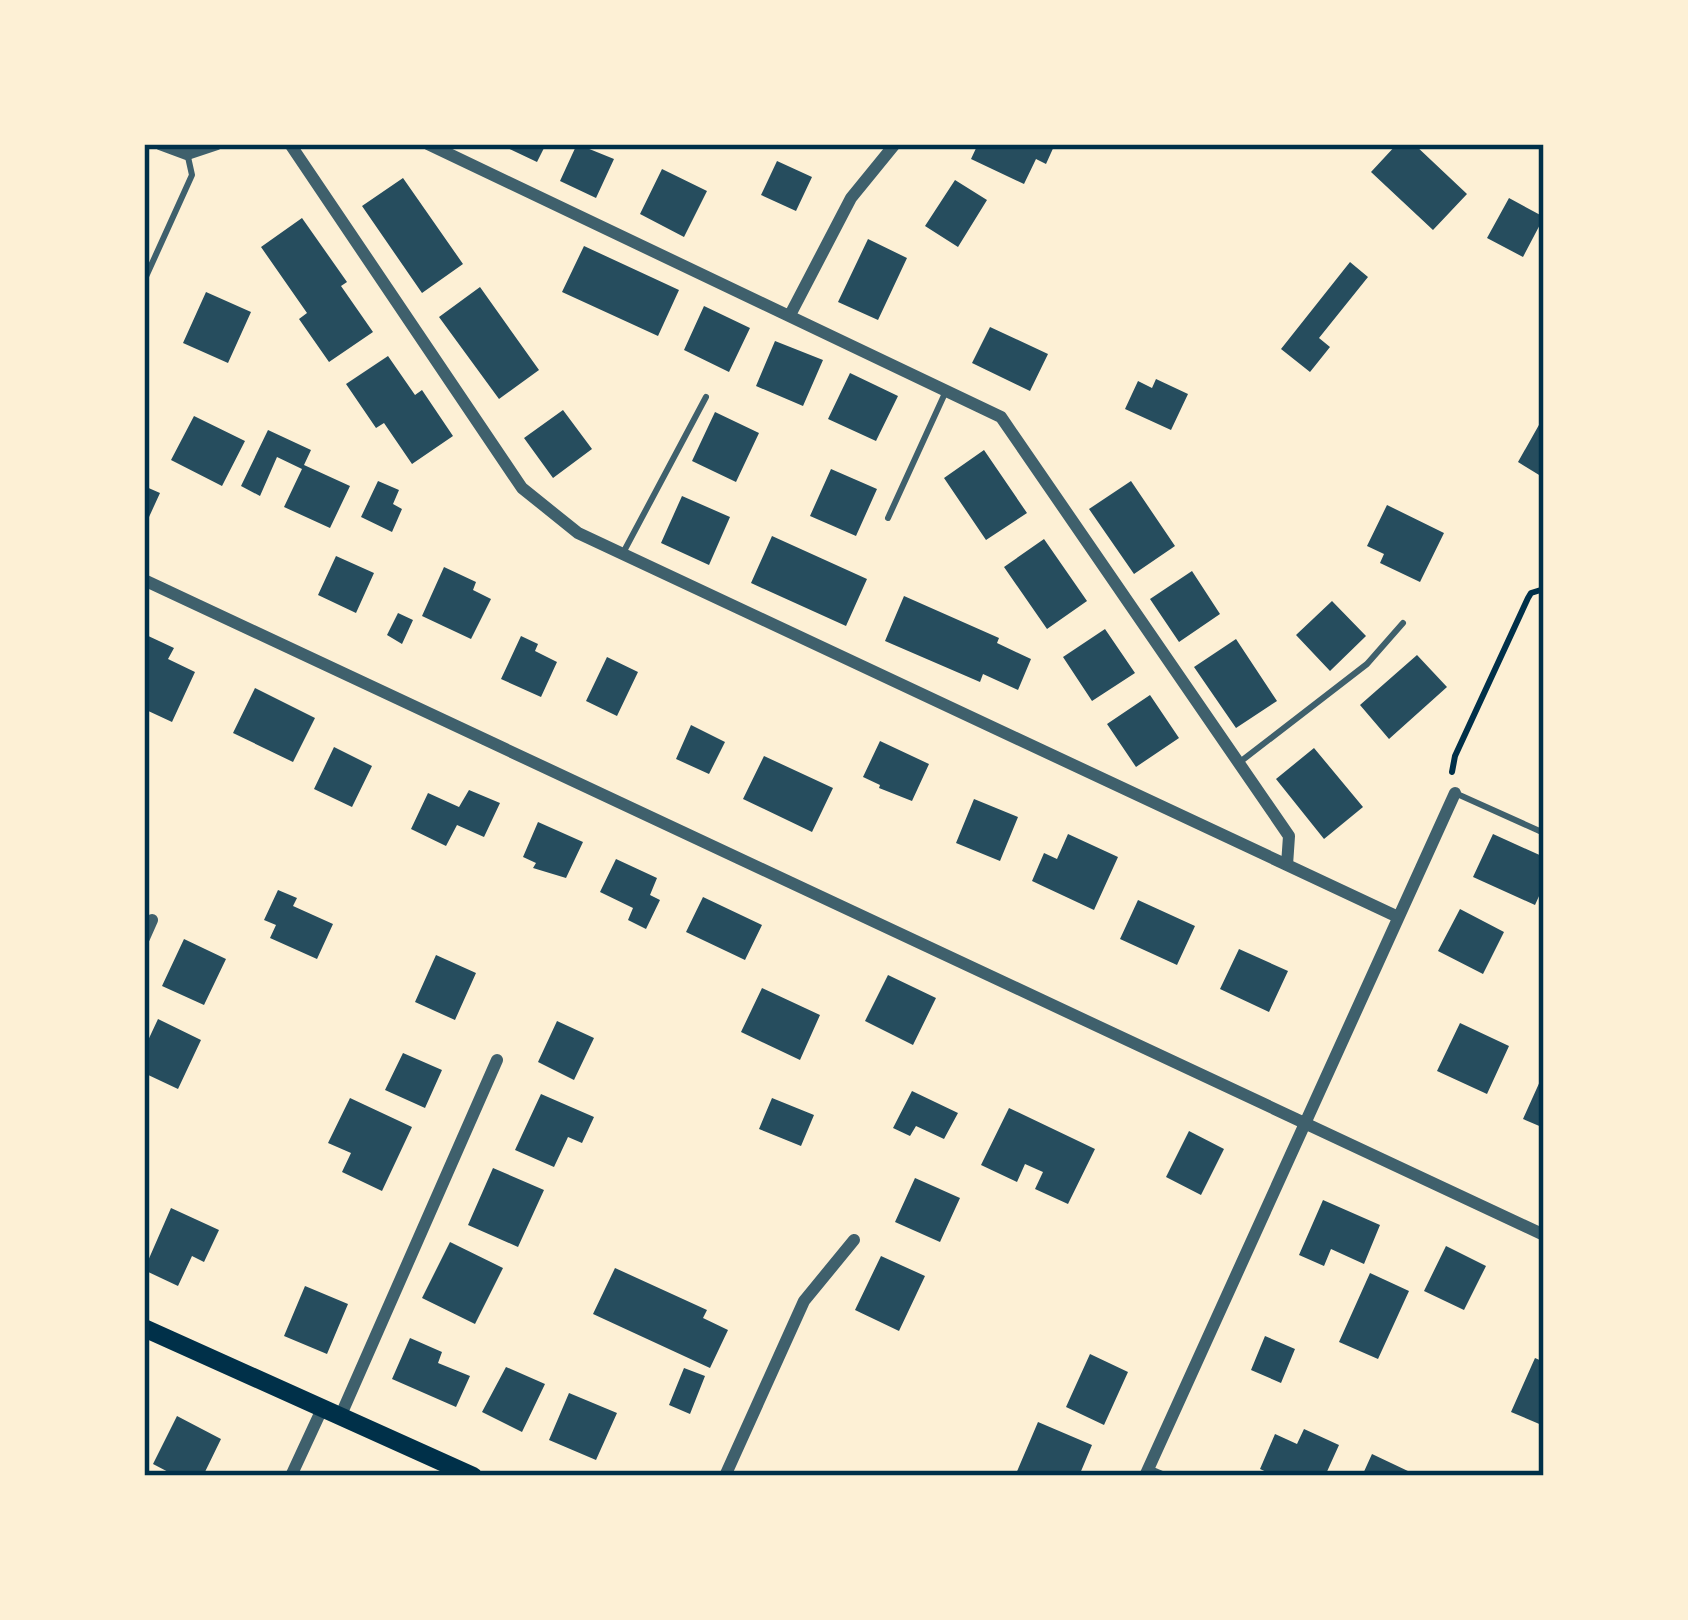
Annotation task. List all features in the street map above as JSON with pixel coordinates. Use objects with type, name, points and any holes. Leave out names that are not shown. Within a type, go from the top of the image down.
[{"type":"main road","points":[[144,1328],[472,1476]]},
{"type":"street","points":[[160,144],[188,154],[217,144]]},
{"type":"street","points":[[290,144],[523,488],[578,533],[1399,917]]},
{"type":"street","points":[[428,144],[1001,417],[1289,836],[1287,865]]},
{"type":"street","points":[[790,315],[851,198],[895,144]]},
{"type":"street","points":[[144,580],[1544,1235]]},
{"type":"street","points":[[1147,1472],[1455,793]]},
{"type":"street","points":[[144,938],[152,920]]},
{"type":"street","points":[[291,1476],[331,1413],[497,1060]]},
{"type":"street","points":[[725,1476],[804,1301],[854,1240]]},
{"type":"lane","points":[[144,281],[192,175],[188,154]]},
{"type":"lane","points":[[888,518],[946,391]]},
{"type":"lane","points":[[623,554],[706,397]]},
{"type":"lane","points":[[1238,764],[1367,664],[1403,623]]},
{"type":"lane","points":[[1455,793],[1544,833]]},
{"type":"lane","points":[[1147,1472],[1167,1476]]},
{"type":"path","points":[[1455,793],[1455,756],[1531,593],[1544,589]]},
{"type":"building","points":[[499,144],[546,144],[537,162]]},
{"type":"building","points":[[577,144],[614,159],[596,198],[560,181]]},
{"type":"building","points":[[978,144],[1055,144],[1046,164],[1036,159],[1024,184],[971,159]]},
{"type":"building","points":[[1397,144],[1414,144],[1467,194],[1433,230],[1371,172]]},
{"type":"building","points":[[777,161],[812,177],[796,211],[761,195]]},
{"type":"building","points":[[662,169],[707,191],[684,237],[640,214]]},
{"type":"building","points":[[403,178],[463,264],[422,293],[362,206]]},
{"type":"building","points":[[955,180],[987,200],[958,247],[925,226]]},
{"type":"building","points":[[1509,198],[1544,217],[1523,257],[1487,238]]},
{"type":"building","points":[[302,218],[347,282],[341,286],[373,332],[329,362],[299,319],[307,313],[261,247]]},
{"type":"building","points":[[868,239],[907,258],[878,320],[838,302]]},
{"type":"building","points":[[584,246],[679,290],[658,336],[562,292]]},
{"type":"building","points":[[1350,262],[1368,277],[1319,338],[1330,347],[1310,372],[1281,349]]},
{"type":"building","points":[[480,287],[539,370],[499,399],[439,317]]},
{"type":"building","points":[[206,292],[251,312],[228,363],[183,343]]},
{"type":"building","points":[[704,306],[750,328],[729,372],[684,350]]},
{"type":"building","points":[[990,327],[1048,354],[1030,391],[972,363]]},
{"type":"building","points":[[775,341],[823,360],[803,406],[756,386]]},
{"type":"building","points":[[388,356],[415,395],[422,390],[453,436],[412,464],[384,423],[376,428],[346,384]]},
{"type":"building","points":[[850,373],[898,396],[876,441],[828,419]]},
{"type":"building","points":[[1156,379],[1188,394],[1171,430],[1125,409],[1138,381],[1152,388]]},
{"type":"building","points":[[563,410],[592,449],[553,478],[524,438]]},
{"type":"building","points":[[715,412],[759,433],[736,482],[692,461]]},
{"type":"building","points":[[194,416],[245,441],[222,486],[171,460]]},
{"type":"building","points":[[1544,416],[1544,478],[1518,462]]},
{"type":"building","points":[[268,430],[311,450],[304,465],[350,486],[330,528],[284,507],[302,469],[277,457],[260,496],[241,486]]},
{"type":"building","points":[[984,450],[1027,513],[986,540],[944,478]]},
{"type":"building","points":[[831,469],[877,489],[856,536],[810,516]]},
{"type":"building","points":[[378,481],[399,490],[393,504],[402,509],[392,532],[361,517]]},
{"type":"building","points":[[1131,481],[1175,546],[1134,574],[1089,509]]},
{"type":"building","points":[[144,486],[160,493],[144,528]]},
{"type":"building","points":[[682,496],[730,517],[709,565],[661,543]]},
{"type":"building","points":[[1387,505],[1444,533],[1420,582],[1380,563],[1384,554],[1367,546]]},
{"type":"building","points":[[772,536],[867,579],[846,626],[751,583]]},
{"type":"building","points":[[1044,539],[1087,601],[1047,629],[1004,567]]},
{"type":"building","points":[[336,556],[374,573],[356,613],[318,595]]},
{"type":"building","points":[[444,567],[476,582],[473,590],[491,599],[471,639],[422,616]]},
{"type":"building","points":[[1192,571],[1220,614],[1179,642],[1150,599]]},
{"type":"building","points":[[904,596],[999,638],[997,643],[1031,659],[1018,690],[983,674],[980,682],[885,641]]},
{"type":"building","points":[[1332,601],[1366,636],[1330,671],[1296,635]]},
{"type":"building","points":[[398,613],[413,620],[402,644],[387,635]]},
{"type":"building","points":[[1105,629],[1135,673],[1092,701],[1063,657]]},
{"type":"building","points":[[144,634],[174,648],[168,659],[195,672],[172,722],[144,709],[148,697],[144,695]]},
{"type":"building","points":[[521,636],[538,644],[535,651],[557,662],[541,697],[501,679]]},
{"type":"building","points":[[1236,639],[1277,701],[1236,728],[1194,667]]},
{"type":"building","points":[[1417,655],[1447,687],[1389,739],[1360,705]]},
{"type":"building","points":[[607,657],[638,672],[617,716],[586,701]]},
{"type":"building","points":[[255,688],[315,718],[293,762],[233,733]]},
{"type":"building","points":[[1150,695],[1179,738],[1136,767],[1107,724]]},
{"type":"building","points":[[691,725],[725,742],[709,774],[676,759]]},
{"type":"building","points":[[880,741],[929,764],[912,801],[863,777]]},
{"type":"building","points":[[334,747],[372,766],[352,807],[314,789]]},
{"type":"building","points":[[1314,748],[1363,807],[1324,839],[1276,779]]},
{"type":"building","points":[[764,756],[833,788],[812,832],[743,799]]},
{"type":"building","points":[[469,790],[500,803],[484,837],[457,825],[446,846],[411,829],[428,793],[459,807]]},
{"type":"building","points":[[974,799],[1018,817],[1000,861],[956,843]]},
{"type":"building","points":[[538,822],[583,842],[566,878],[533,868],[536,863],[523,857]]},
{"type":"building","points":[[1068,834],[1118,857],[1094,910],[1032,881],[1044,853],[1057,859]]},
{"type":"building","points":[[1493,834],[1544,857],[1544,885],[1535,905],[1473,877]]},
{"type":"building","points":[[616,859],[657,878],[650,895],[660,900],[646,929],[628,920],[633,908],[600,892]]},
{"type":"building","points":[[278,890],[297,898],[293,906],[333,924],[317,959],[270,938],[276,925],[264,920]]},
{"type":"building","points":[[703,897],[762,925],[745,960],[686,932]]},
{"type":"building","points":[[1138,900],[1195,926],[1177,965],[1120,939]]},
{"type":"building","points":[[1460,909],[1504,932],[1483,974],[1438,951]]},
{"type":"building","points":[[184,939],[226,959],[204,1005],[162,986]]},
{"type":"building","points":[[1239,949],[1288,971],[1269,1012],[1220,989]]},
{"type":"building","points":[[436,955],[476,973],[455,1020],[415,1002]]},
{"type":"building","points":[[888,975],[936,998],[913,1045],[865,1021]]},
{"type":"building","points":[[762,988],[820,1015],[800,1060],[741,1032]]},
{"type":"building","points":[[158,1019],[201,1040],[178,1089],[144,1073],[144,1049]]},
{"type":"building","points":[[557,1021],[594,1038],[574,1080],[538,1062]]},
{"type":"building","points":[[1460,1023],[1509,1046],[1487,1094],[1437,1071]]},
{"type":"building","points":[[403,1053],[442,1070],[425,1108],[385,1090]]},
{"type":"building","points":[[1544,1080],[1544,1128],[1523,1119]]},
{"type":"building","points":[[912,1091],[958,1113],[944,1139],[916,1126],[910,1136],[893,1128]]},
{"type":"building","points":[[541,1094],[594,1117],[582,1143],[568,1137],[554,1167],[515,1150]]},
{"type":"building","points":[[350,1098],[412,1127],[382,1191],[342,1172],[351,1153],[328,1143]]},
{"type":"building","points":[[772,1098],[814,1115],[801,1146],[759,1129]]},
{"type":"building","points":[[1009,1108],[1095,1149],[1068,1204],[1035,1189],[1043,1172],[1025,1164],[1017,1182],[981,1165]]},
{"type":"building","points":[[1189,1131],[1224,1149],[1201,1195],[1166,1177]]},
{"type":"building","points":[[493,1168],[544,1190],[518,1247],[468,1225]]},
{"type":"building","points":[[915,1178],[960,1198],[940,1242],[895,1222]]},
{"type":"building","points":[[1323,1200],[1380,1225],[1364,1264],[1331,1249],[1324,1266],[1299,1255]]},
{"type":"building","points":[[171,1208],[219,1230],[204,1262],[192,1256],[178,1286],[144,1270]]},
{"type":"building","points":[[450,1242],[503,1268],[475,1324],[422,1298]]},
{"type":"building","points":[[1446,1246],[1486,1266],[1464,1310],[1424,1291]]},
{"type":"building","points":[[881,1256],[925,1276],[899,1331],[855,1310]]},
{"type":"building","points":[[615,1268],[707,1310],[703,1318],[728,1330],[710,1368],[593,1314]]},
{"type":"building","points":[[1370,1273],[1409,1291],[1378,1359],[1339,1342]]},
{"type":"building","points":[[305,1286],[348,1304],[327,1354],[284,1336]]},
{"type":"building","points":[[1265,1336],[1295,1349],[1281,1383],[1251,1370]]},
{"type":"building","points":[[410,1338],[442,1352],[438,1363],[470,1376],[456,1407],[392,1379]]},
{"type":"building","points":[[1090,1354],[1128,1372],[1104,1425],[1066,1407]]},
{"type":"building","points":[[1535,1358],[1544,1362],[1544,1426],[1511,1412]]},
{"type":"building","points":[[506,1367],[545,1384],[522,1432],[482,1412]]},
{"type":"building","points":[[684,1368],[705,1376],[690,1414],[669,1405]]},
{"type":"building","points":[[569,1393],[617,1413],[596,1460],[549,1440]]},
{"type":"building","points":[[177,1416],[221,1439],[203,1476],[176,1476],[153,1464]]},
{"type":"building","points":[[1038,1422],[1092,1445],[1079,1476],[1015,1476]]},
{"type":"building","points":[[1304,1429],[1339,1445],[1325,1476],[1275,1476],[1260,1469],[1275,1434],[1297,1444]]},
{"type":"building","points":[[1372,1454],[1410,1472],[1408,1476],[1362,1476]]}]
